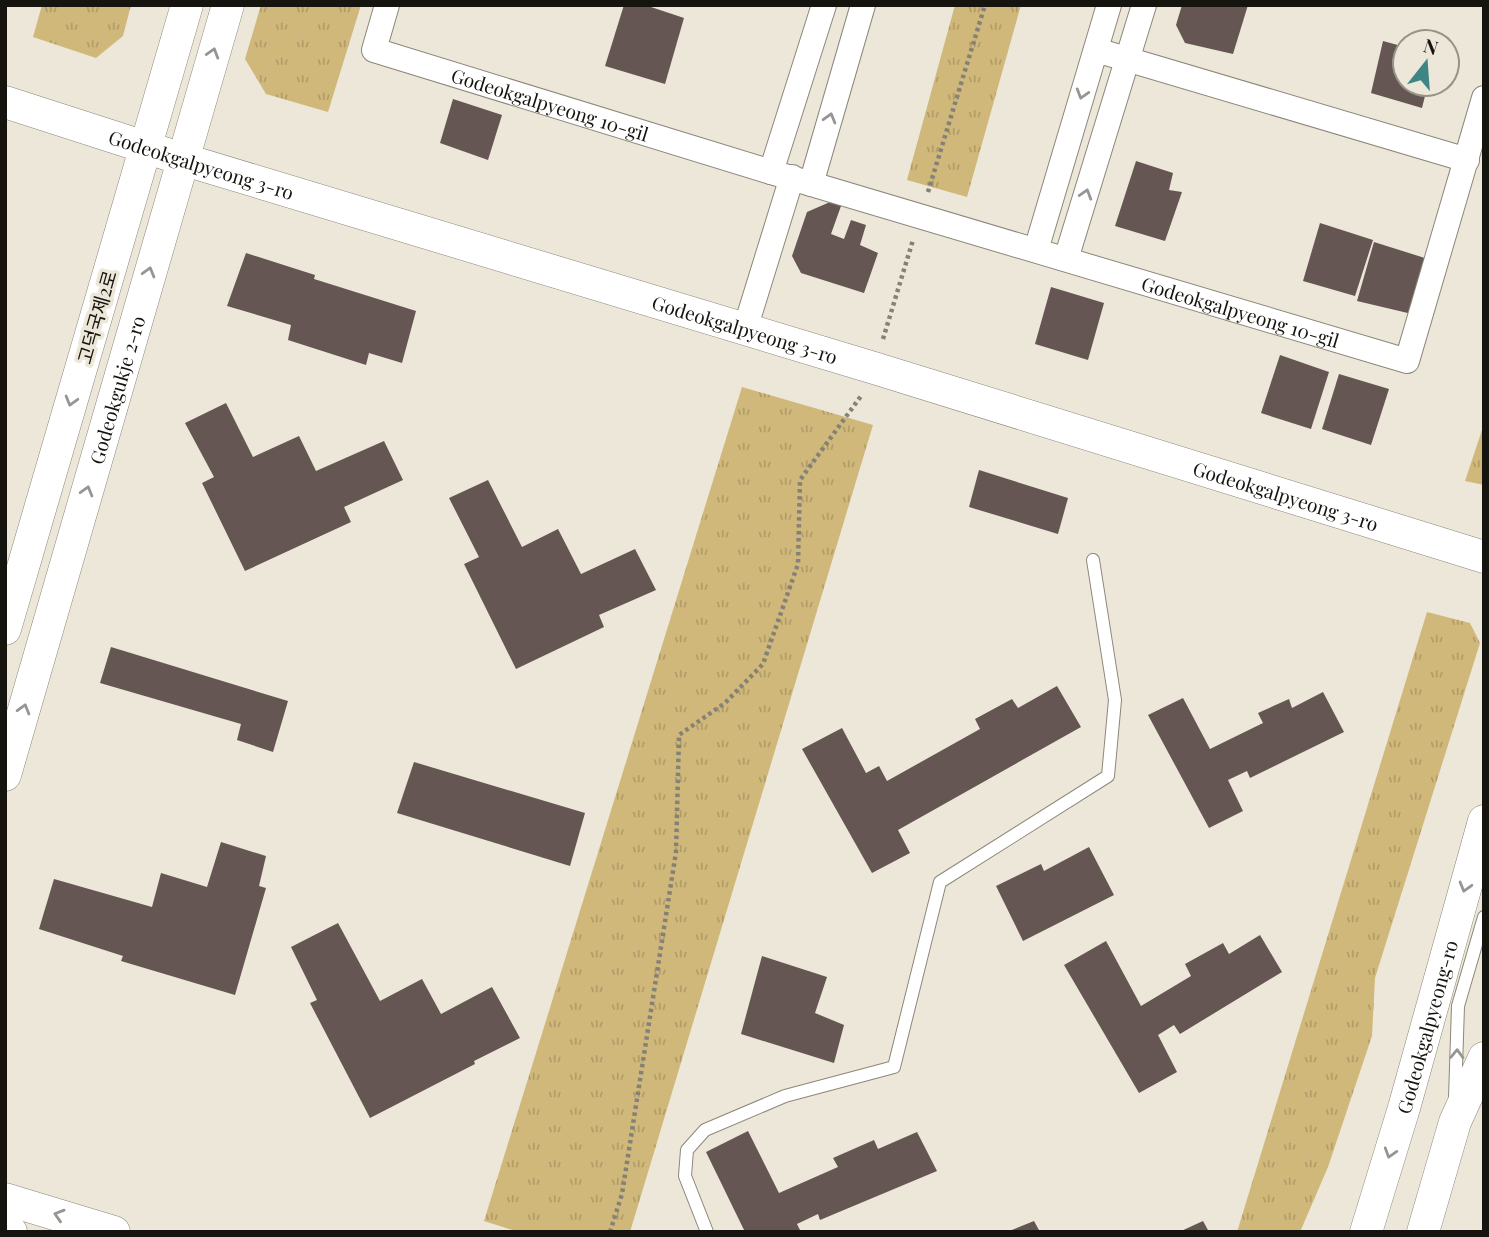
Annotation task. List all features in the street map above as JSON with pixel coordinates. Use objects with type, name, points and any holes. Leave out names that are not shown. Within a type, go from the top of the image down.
[{"type":"street","name":"고덕국제2로","points":[[5,629],[187,5]]},
{"type":"street","name":"Godeokgukje 2-ro","points":[[5,775],[228,5]]},
{"type":"street","name":"Godeokgalpyeong 10-gil","points":[[387,5],[374,50],[791,178],[1407,361],[1484,98]]},
{"type":"street","points":[[791,178],[824,5]]},
{"type":"street","points":[[745,329],[791,178],[863,5]]},
{"type":"street","points":[[1036,250],[1109,5]]},
{"type":"street","points":[[1066,259],[1144,5]]},
{"type":"street","points":[[1096,50],[1466,160]]},
{"type":"street","name":"Godeokgalpyeong 3-ro","points":[[5,102],[182,159],[874,368],[1484,557]]},
{"type":"street","name":"Godeokgalpyeong-ro","points":[[1366,1232],[1404,1108],[1484,821]]},
{"type":"street","points":[[1423,1232],[1455,1122],[1484,1058]]},
{"type":"street","points":[[5,1199],[114,1232]]},
{"type":"street","points":[[5,1230],[11,1232]]},
{"type":"lane","points":[[707,1232],[685,1176],[687,1150],[705,1130],[785,1096],[894,1067],[940,882],[1108,776],[1115,700],[1093,560]]},
{"type":"lane","points":[[1455,1122],[1458,1006],[1484,917]]},
{"type":"path","points":[[610,1232],[622,1194],[676,852],[679,735],[725,703],[763,664],[798,564],[800,480],[867,388],[985,5]]},
{"type":"green space","points":[[42,5],[131,5],[123,36],[96,58],[33,37]]},
{"type":"green space","points":[[261,5],[361,5],[328,112],[266,94],[245,59]]},
{"type":"green space","points":[[955,5],[1021,5],[967,197],[907,180]]},
{"type":"green space","points":[[742,387],[873,425],[630,1232],[519,1232],[484,1221]]},
{"type":"green space","points":[[1484,424],[1484,485],[1465,481]]},
{"type":"green space","points":[[1427,612],[1470,623],[1480,643],[1375,978],[1372,1036],[1328,1167],[1300,1232],[1237,1232]]},
{"type":"building","points":[[624,5],[645,5],[684,18],[665,84],[605,66]]},
{"type":"building","points":[[1182,5],[1248,5],[1233,54],[1185,43],[1176,25]]},
{"type":"building","points":[[1383,41],[1391,43],[1391,98],[1424,98],[1422,108],[1371,93]]},
{"type":"building","points":[[453,99],[502,115],[488,160],[440,143]]},
{"type":"building","points":[[1136,161],[1173,173],[1169,190],[1182,192],[1165,241],[1115,226]]},
{"type":"building","points":[[830,202],[841,206],[831,234],[844,239],[851,220],[866,225],[860,245],[878,253],[864,293],[801,273],[792,256],[807,212]]},
{"type":"building","points":[[1320,223],[1373,240],[1355,296],[1303,281]]},
{"type":"building","points":[[1374,242],[1428,259],[1412,314],[1357,301]]},
{"type":"building","points":[[246,253],[315,275],[314,279],[416,311],[402,363],[369,353],[366,365],[288,340],[291,325],[227,306]]},
{"type":"building","points":[[1051,287],[1104,303],[1088,360],[1035,344]]},
{"type":"building","points":[[1280,355],[1329,372],[1311,429],[1261,413]]},
{"type":"building","points":[[1339,374],[1389,389],[1371,445],[1322,429]]},
{"type":"building","points":[[226,403],[253,457],[299,436],[316,471],[384,441],[403,480],[344,507],[351,522],[245,571],[202,483],[214,477],[185,423]]},
{"type":"building","points":[[979,470],[1068,498],[1058,534],[969,507]]},
{"type":"building","points":[[488,480],[522,547],[558,529],[581,574],[635,549],[656,590],[599,615],[604,627],[516,669],[464,564],[479,557],[449,498]]},
{"type":"building","points":[[111,647],[288,701],[273,752],[237,740],[241,724],[100,683]]},
{"type":"building","points":[[1057,686],[1081,727],[898,830],[910,853],[872,873],[802,749],[842,728],[866,773],[879,766],[887,781],[980,729],[975,719],[1012,699],[1018,708]]},
{"type":"building","points":[[1323,692],[1344,732],[1250,778],[1247,771],[1228,780],[1243,811],[1209,828],[1148,715],[1183,698],[1210,749],[1263,723],[1258,713],[1289,699],[1292,708]]},
{"type":"building","points":[[414,762],[585,813],[570,866],[397,813]]},
{"type":"building","points":[[221,842],[266,856],[259,886],[266,888],[235,995],[121,961],[123,956],[39,929],[54,879],[152,907],[161,873],[207,887]]},
{"type":"building","points":[[1089,847],[1114,895],[1023,941],[996,886],[1041,864],[1044,871]]},
{"type":"building","points":[[338,923],[380,1001],[422,979],[441,1014],[492,987],[520,1038],[370,1118],[310,1003],[317,1000],[291,947]]},
{"type":"building","points":[[1260,935],[1282,972],[1180,1034],[1174,1025],[1158,1035],[1177,1072],[1139,1093],[1064,965],[1106,941],[1141,1006],[1191,976],[1185,964],[1223,943],[1229,954]]},
{"type":"building","points":[[762,956],[827,977],[815,1013],[844,1025],[834,1063],[741,1034]]},
{"type":"building","points":[[748,1131],[779,1193],[838,1167],[833,1158],[874,1140],[878,1149],[917,1132],[937,1171],[820,1220],[818,1214],[797,1224],[801,1232],[745,1232],[706,1152]]},
{"type":"building","points":[[1034,1221],[1040,1232],[1007,1232]]},
{"type":"building","points":[[1203,1221],[1209,1232],[1179,1232]]}]
